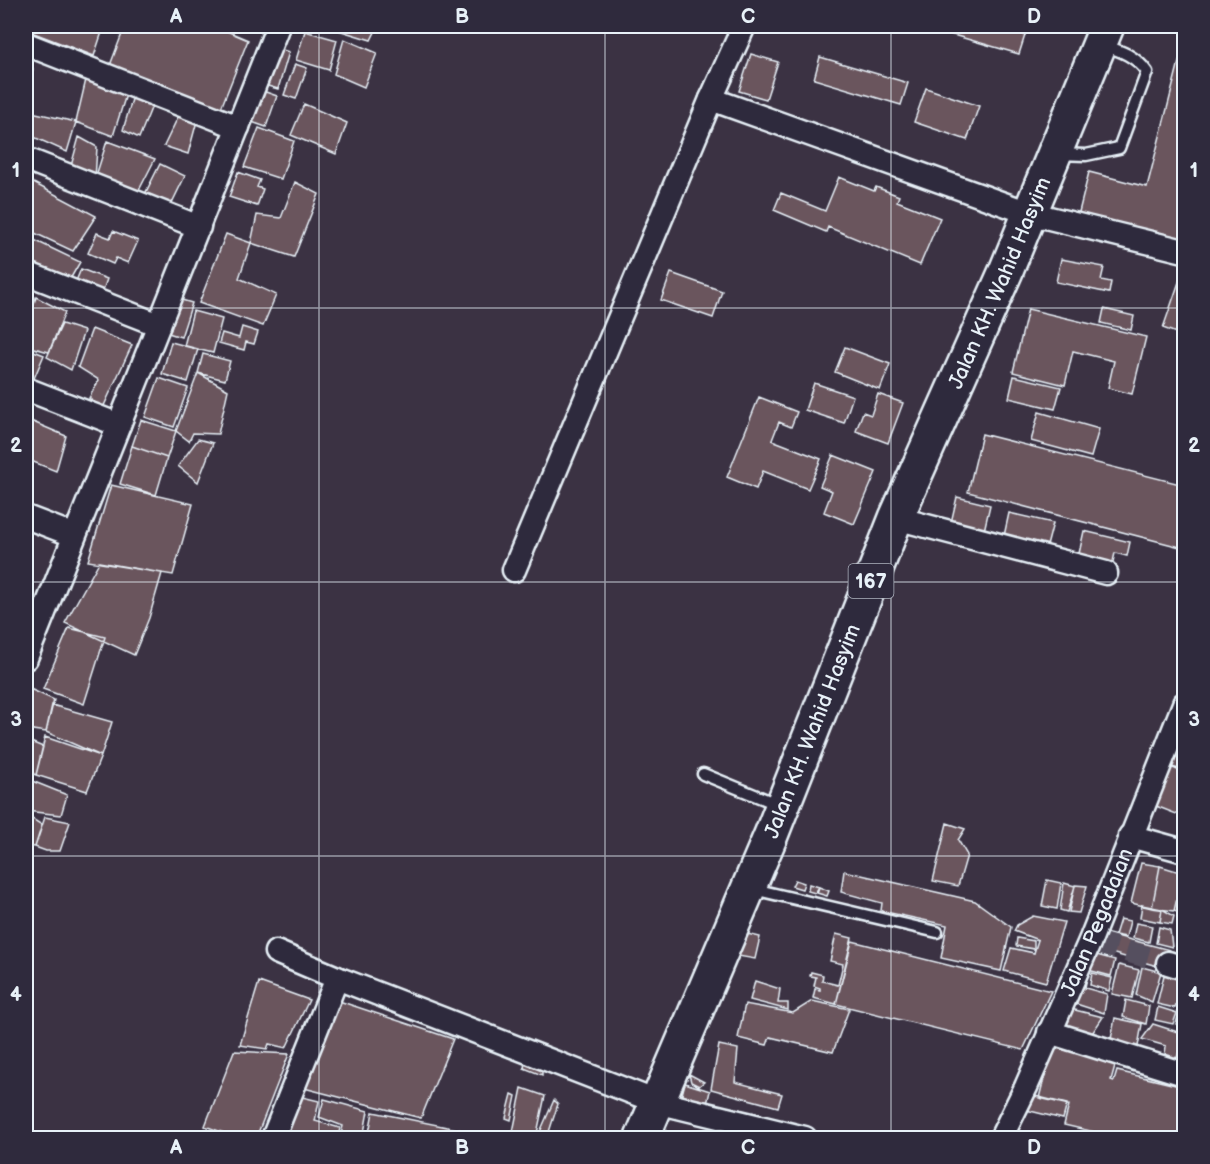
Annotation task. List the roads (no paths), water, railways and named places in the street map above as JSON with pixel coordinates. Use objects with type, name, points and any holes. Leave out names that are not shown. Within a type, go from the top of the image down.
[{"type":"main road","name":"Jalan KH. Wahid Hasyim","points":[[642,1138],[749,888],[896,518],[1006,271],[1103,34]]},
{"type":"street","points":[[514,570],[711,99],[744,26]]},
{"type":"street","points":[[27,651],[199,227],[238,127],[271,28]]},
{"type":"street","points":[[26,44],[238,127]]},
{"type":"street","points":[[711,99],[1029,213],[1185,251]]},
{"type":"street","points":[[26,159],[199,227]]},
{"type":"street","points":[[26,273],[159,325]]},
{"type":"street","points":[[26,389],[119,425]]},
{"type":"street","points":[[26,517],[74,535]]},
{"type":"street","points":[[896,518],[1106,573]]},
{"type":"street","name":"Jalan Pegadaian","points":[[1001,1138],[1092,941],[1130,836],[1180,727],[1185,704]]},
{"type":"street","points":[[1130,836],[1185,851]]},
{"type":"street","points":[[276,952],[337,978],[657,1102],[805,1138]]},
{"type":"street","points":[[273,1138],[337,978]]},
{"type":"street","points":[[1048,1032],[1185,1074]]},
{"type":"lane","points":[[1054,154],[1086,155],[1119,148],[1148,72],[1141,63],[1103,34]]},
{"type":"lane","points":[[703,774],[782,806]]},
{"type":"lane","points":[[749,888],[937,932]]},
{"type":"tunnel","points":[[1095,942],[1168,963]]}]
